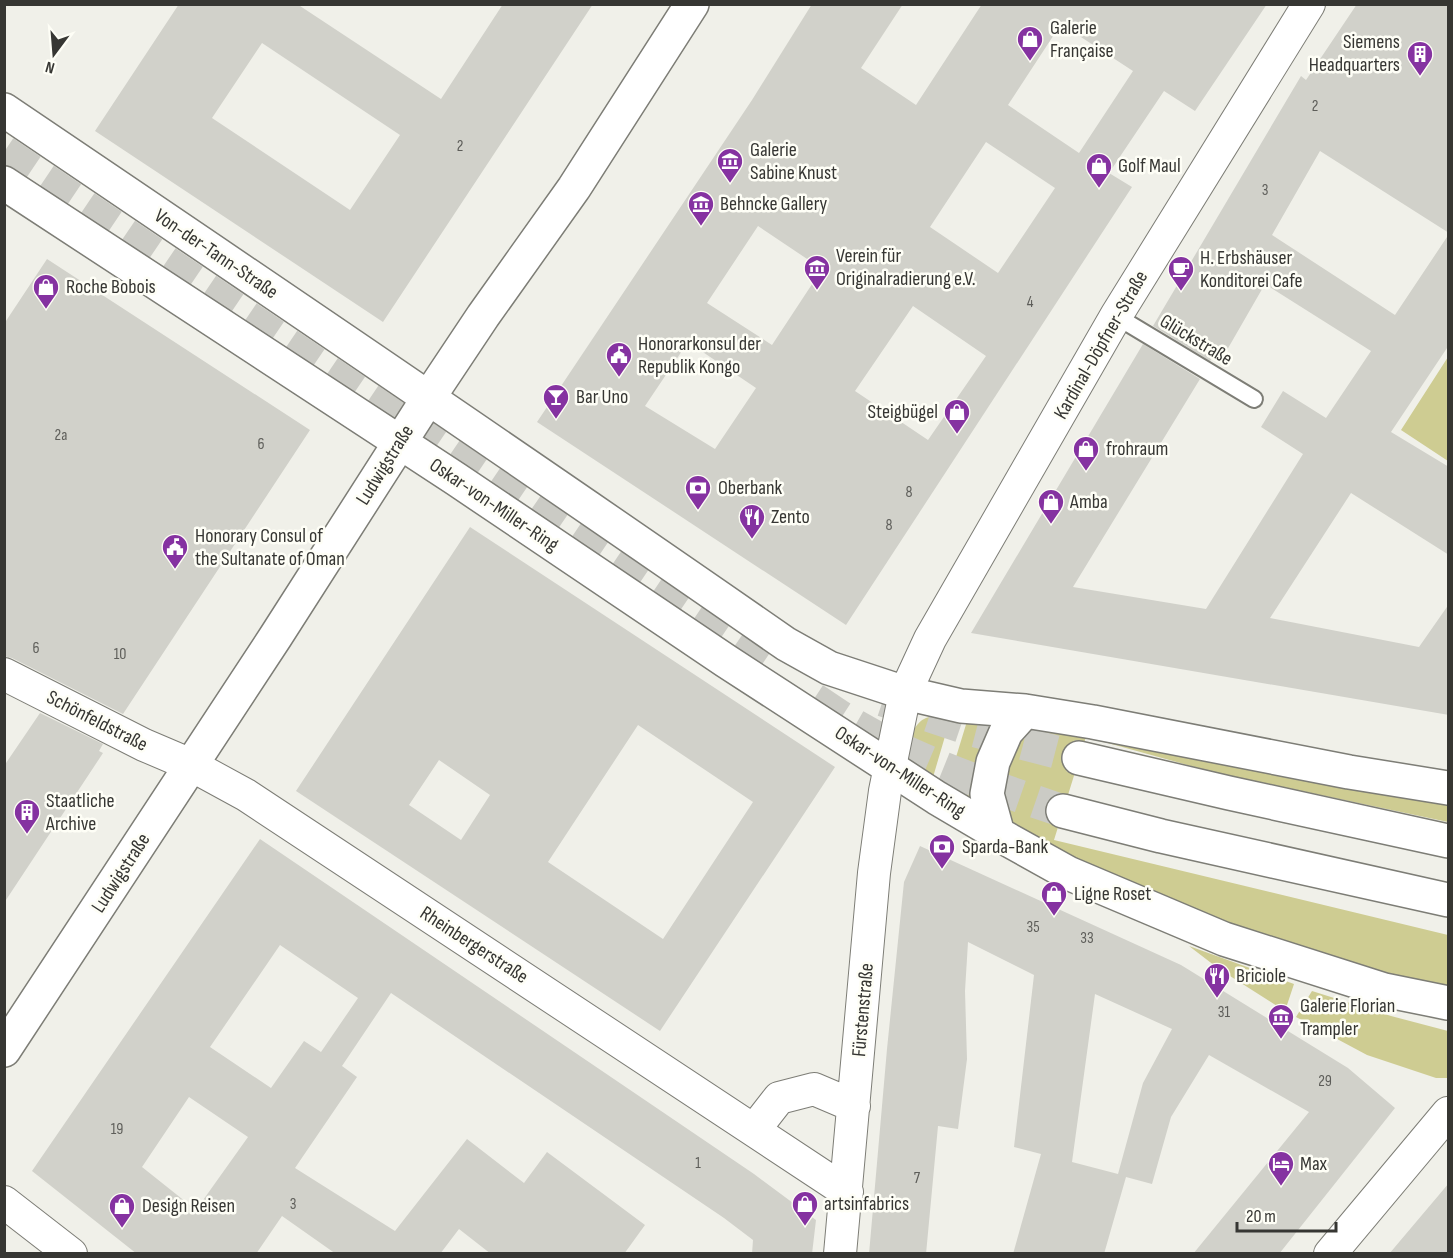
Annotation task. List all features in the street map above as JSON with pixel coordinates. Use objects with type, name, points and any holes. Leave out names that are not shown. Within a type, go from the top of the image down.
[{"type":"main road","name":"Ludwigstraße","points":[[4,1050],[399,442],[483,315],[574,188],[692,4]]},
{"type":"main road","name":"Von-der-Tann-Straße","points":[[4,110],[390,373],[429,397]]},
{"type":"main road","points":[[4,183],[399,442]]},
{"type":"main road","points":[[429,397],[786,644],[829,668],[905,693],[961,706],[1025,711],[1093,722],[1349,772],[1449,788]]},
{"type":"main road","name":"Oskar-von-Miller-Ring","points":[[399,442],[726,661],[937,798],[1068,873],[1224,939],[1384,990],[1449,1003]]},
{"type":"main road","points":[[998,834],[987,794],[993,762],[1006,732],[1025,711]]},
{"type":"main road","points":[[1079,758],[1449,840]]},
{"type":"main road","points":[[1063,811],[1161,836],[1449,900]]},
{"type":"street","name":"Kardinal-Döpfner-Straße","points":[[891,767],[905,693],[930,639],[1116,316],[1309,4]]},
{"type":"street","name":"Schönfeldstraße","points":[[4,674],[144,745],[191,765]]},
{"type":"street","name":"Rheinbergerstraße","points":[[191,765],[246,795],[847,1192]]},
{"type":"street","name":"Fürstenstraße","points":[[840,1254],[874,873],[885,791],[891,767]]},
{"type":"street","points":[[754,1130],[779,1098],[814,1089],[854,1106]]},
{"type":"street","points":[[1330,1254],[1449,1113]]},
{"type":"street","points":[[4,1202],[71,1254]]},
{"type":"lane","name":"Glückstraße","points":[[1116,316],[1254,399]]},
{"type":"shaded area","points":[[1448,357],[1448,461],[1401,430]]},
{"type":"shaded area","points":[[940,715],[951,716],[931,784],[913,767],[909,759],[908,748],[917,725],[926,718]]},
{"type":"shaded area","points":[[968,718],[997,724],[978,752],[971,781],[971,805],[945,793]]},
{"type":"shaded area","points":[[1039,729],[1086,737],[1054,840],[1448,935],[1448,992],[1261,941],[1075,863],[1010,822],[1000,796],[1012,747]]},
{"type":"shaded area","points":[[1086,737],[1448,799],[1448,822],[1213,772]]},
{"type":"shaded area","points":[[1189,946],[1294,984],[1285,1011],[1219,969]]},
{"type":"shaded area","points":[[1312,991],[1448,1031],[1448,1078],[1436,1078],[1367,1055],[1296,1017]]},
{"type":"building","points":[[179,4],[297,4],[441,99],[503,4],[593,4],[383,322],[95,131]],"holes":[[[262,43],[400,135],[350,210],[212,118]]]},
{"type":"building","points":[[812,4],[903,4],[861,68],[916,105],[982,4],[1267,4],[1195,111],[1164,91],[1109,173],[1132,187],[846,625],[537,422],[752,100]],"holes":[[[1061,24],[1133,71],[1079,153],[1008,105]],[[986,142],[1055,188],[998,273],[930,227]],[[758,226],[822,269],[772,345],[707,303]],[[913,306],[986,356],[928,440],[855,391]],[[688,342],[756,388],[715,449],[645,406]]]},
{"type":"building","points":[[1357,4],[1449,4],[1449,233],[1320,151],[1272,235],[1395,315],[1449,234],[1449,345],[1391,432],[1449,467],[1449,555],[1351,493],[1270,618],[1419,647],[1449,604],[1449,715],[971,633],[1143,344],[1200,379],[1073,587],[1206,609],[1303,454],[1261,427],[1283,391],[1326,418],[1371,351],[1265,284],[1227,350],[1219,346],[1210,361],[1153,326],[1301,76],[1306,80]]},
{"type":"building","points":[[47,259],[310,430],[123,714],[4,656],[4,324]]},
{"type":"building","points":[[470,527],[835,767],[660,1031],[296,791]],"holes":[[[638,725],[753,802],[663,939],[548,862]],[[439,760],[490,795],[461,840],[409,805]]]},
{"type":"building","name":"Staatliche Archive","points":[[40,713],[103,744],[99,751],[103,753],[4,903],[4,766]]},
{"type":"building","points":[[260,839],[754,1174],[816,1220],[812,1254],[752,1254],[753,1240],[724,1218],[391,993],[342,1066],[357,1077],[295,1168],[395,1231],[467,1139],[524,1183],[547,1152],[645,1225],[624,1254],[491,1254],[459,1229],[440,1254],[336,1254],[282,1216],[256,1254],[137,1254],[32,1171]],"holes":[[[280,945],[358,998],[321,1052],[304,1041],[271,1088],[210,1047]],[[189,1097],[248,1137],[196,1210],[142,1167]]]},
{"type":"building","points":[[920,846],[1181,965],[1348,1068],[1395,1108],[1279,1254],[1193,1254],[1309,1112],[1209,1055],[1171,1117],[1152,1184],[1126,1177],[1104,1254],[1013,1254],[1041,1154],[1014,1147],[1034,975],[968,942],[965,991],[967,1059],[958,1129],[938,1126],[926,1254],[869,1254],[904,882]],"holes":[[[1095,994],[1172,1029],[1143,1083],[1118,1174],[1072,1162]]]},
{"type":"building","points":[[1449,1183],[1449,1254],[1389,1254]]},
{"type":"tunnel","points":[[4,152],[773,673]]},
{"type":"tunnel","points":[[814,699],[845,720],[913,755],[962,776],[1063,811]]},
{"type":"tunnel","points":[[883,700],[972,730],[1079,758]]},
{"type":"place","name":"Galerie Française","points":[[1030,62]]},
{"type":"place","name":"Siemens Headquarters","points":[[1420,77]]},
{"type":"place","name":"Galerie Sabine Knust","points":[[730,184]]},
{"type":"place","name":"Golf Maul","points":[[1099,189]]},
{"type":"place","name":"Behncke Gallery","points":[[701,227]]},
{"type":"place","name":"Verein für Originalradierung e.V.","points":[[817,291]]},
{"type":"place","name":"H. Erbshäuser Konditorei Cafe","points":[[1181,292]]},
{"type":"place","name":"Roche Bobois","points":[[46,310]]},
{"type":"place","name":"Honorarkonsul der Republik Kongo","points":[[619,378]]},
{"type":"place","name":"Bar Uno","points":[[556,420]]},
{"type":"place","name":"Steigbügel","points":[[957,435]]},
{"type":"place","name":"frohraum","points":[[1086,472]]},
{"type":"place","name":"Oberbank","points":[[698,511]]},
{"type":"place","name":"Amba","points":[[1051,525]]},
{"type":"place","name":"Zento","points":[[752,540]]},
{"type":"place","name":"Honorary Consul of the Sultanate of Oman","points":[[175,570]]},
{"type":"place","name":"Staatliche Archive","points":[[27,835]]},
{"type":"place","name":"Sparda-Bank","points":[[942,870]]},
{"type":"place","name":"Ligne Roset","points":[[1054,917]]},
{"type":"place","name":"Briciole","points":[[1217,999]]},
{"type":"place","name":"Galerie Florian Trampler","points":[[1281,1040]]},
{"type":"place","name":"Max","points":[[1281,1187]]},
{"type":"place","name":"artsinfabrics","points":[[805,1227]]},
{"type":"place","name":"Design Reisen","points":[[122,1229]]}]
